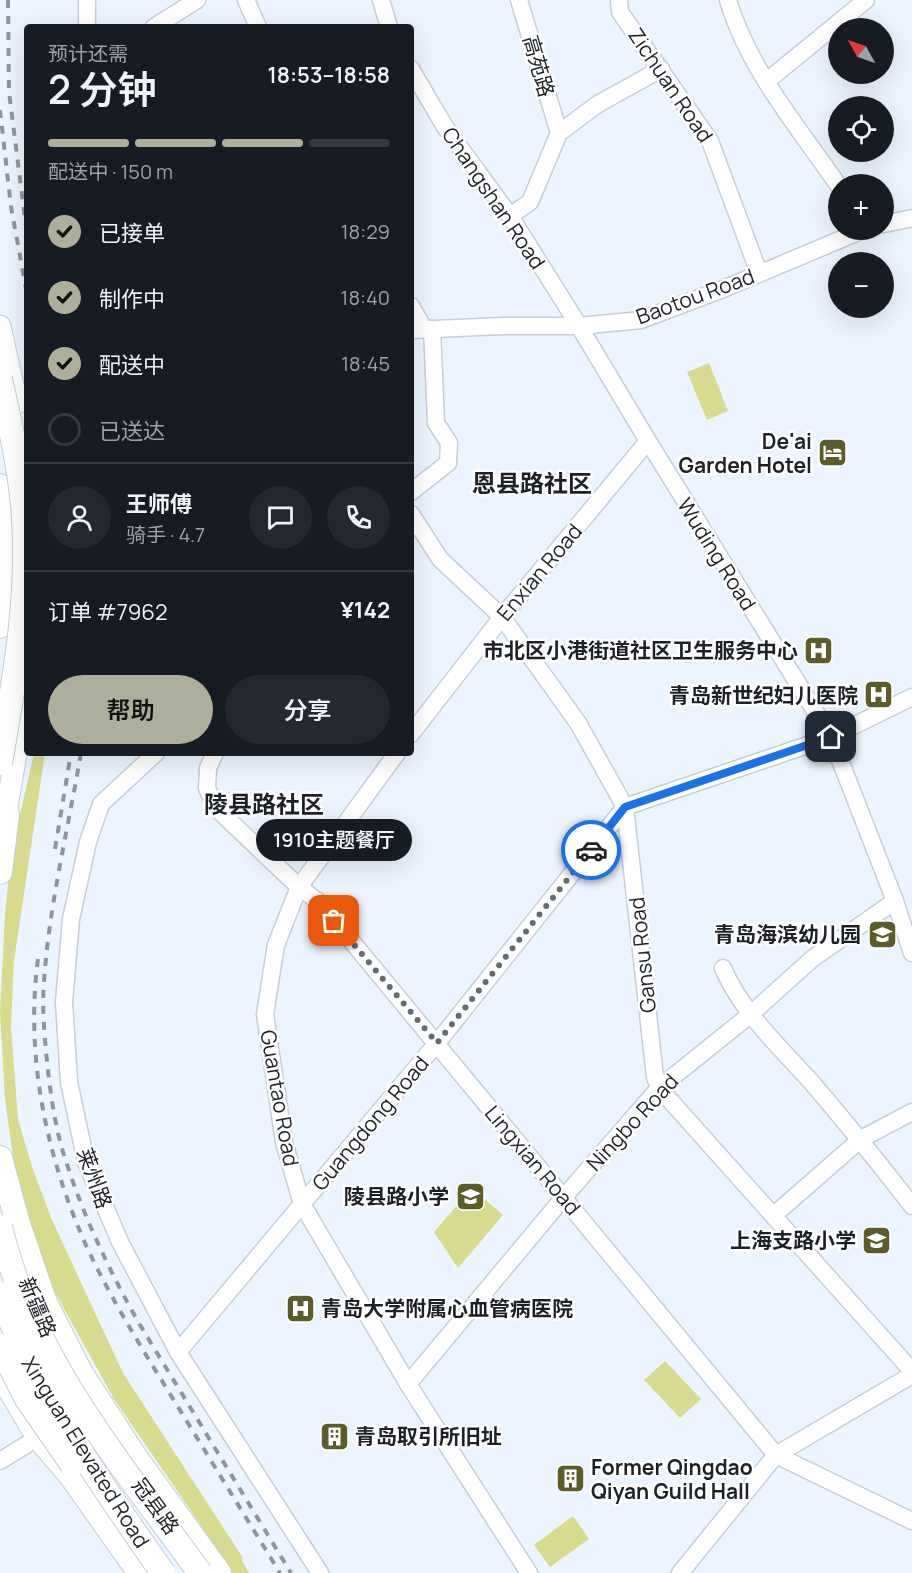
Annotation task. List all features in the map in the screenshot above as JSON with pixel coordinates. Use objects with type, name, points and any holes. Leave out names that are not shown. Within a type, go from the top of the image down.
[{"type":"highway","points":[[0,379],[15,449],[23,506],[24,584],[16,672],[0,763]]},
{"type":"highway","points":[[0,486],[4,516],[4,585],[0,626]]},
{"type":"highway","points":[[0,872],[7,814]]},
{"type":"highway","points":[[0,1158],[9,1226],[80,1372],[135,1457],[219,1573]]},
{"type":"highway","name":"Xinguan Elevated Road","points":[[9,1226],[20,1294],[36,1331],[94,1428],[200,1573]]},
{"type":"highway","name":"Xinguan Elevated Road","points":[[0,1294],[16,1336],[76,1443],[163,1573]]},
{"type":"highway","points":[[0,1346],[27,1399],[70,1462],[120,1511]]},
{"type":"main road","points":[[0,326],[24,436]]},
{"type":"main road","points":[[0,845],[24,709]]},
{"type":"main road","name":"新疆路","points":[[0,1202],[11,1243],[40,1317],[89,1407]]},
{"type":"main road","name":"新疆路","points":[[0,1322],[45,1433]]},
{"type":"main road","points":[[0,1375],[45,1433],[71,1478],[138,1573]]},
{"type":"main road","name":"冠县路","points":[[89,1407],[108,1441],[206,1573]]},
{"type":"street","points":[[87,0],[87,24]]},
{"type":"street","points":[[159,24],[197,0]]},
{"type":"street","points":[[246,0],[257,24]]},
{"type":"street","points":[[381,0],[388,24]]},
{"type":"street","name":"高苑路","points":[[519,0],[559,133]]},
{"type":"street","name":"Zichuan Road","points":[[619,0],[620,12],[711,141],[759,273]]},
{"type":"street","points":[[728,0],[735,24],[767,81],[830,174]]},
{"type":"street","points":[[767,81],[866,0]]},
{"type":"street","points":[[510,216],[530,202],[559,133],[598,104],[661,69]]},
{"type":"street","name":"Changshan Road","points":[[414,74],[445,127],[510,216],[579,326]]},
{"type":"street","points":[[894,222],[912,218]]},
{"type":"street","name":"Baotou Road","points":[[422,329],[579,326],[641,320],[839,240]]},
{"type":"street","points":[[414,312],[422,329],[436,423],[449,443],[448,463],[414,490]]},
{"type":"street","name":"Wuding Road","points":[[579,326],[831,737],[895,901],[912,953]]},
{"type":"street","name":"Enxian Road","points":[[414,730],[502,617],[648,441]]},
{"type":"street","name":"Gansu Road","points":[[414,519],[440,559],[502,617],[578,723],[625,807],[659,1088]]},
{"type":"street","points":[[0,672],[24,671]]},
{"type":"street","points":[[0,678],[24,684]]},
{"type":"street","points":[[625,807],[831,737],[912,697]]},
{"type":"street","name":"莱州路","points":[[153,756],[101,804],[88,842],[71,919],[64,1002],[69,1082],[86,1162],[120,1242],[178,1352],[320,1573]]},
{"type":"street","name":"Lingxian Road","points":[[214,756],[208,768],[207,788],[215,807],[299,887],[320,903],[776,1455],[912,1521]]},
{"type":"street","points":[[299,887],[395,756]]},
{"type":"street","name":"Guangdong Road","points":[[178,1352],[437,1043],[625,807]]},
{"type":"street","name":"Guantao Road","points":[[299,887],[276,945],[265,1014],[284,1142],[302,1204],[408,1384],[529,1573]]},
{"type":"street","name":"Ningbo Road","points":[[408,1384],[564,1197],[659,1088],[750,1014],[812,959],[895,901]]},
{"type":"street","points":[[723,968],[750,1014],[861,1139],[912,1206]]},
{"type":"street","points":[[659,1088],[912,1373],[776,1455],[680,1573]]},
{"type":"street","points":[[774,1215],[861,1139],[912,1112]]},
{"type":"street","points":[[0,1461],[89,1407]]},
{"type":"green space","points":[[709,363],[728,411],[707,420],[687,372]]},
{"type":"green space","points":[[33,756],[45,756],[14,961],[11,1026],[18,1119],[32,1167],[52,1220],[123,1373],[243,1558],[249,1573],[232,1573],[114,1399],[53,1289],[35,1244],[15,1172],[5,1099],[0,1011],[11,853]]},
{"type":"green space","points":[[472,1188],[503,1215],[458,1268],[434,1232]]},
{"type":"green space","points":[[665,1361],[701,1399],[680,1418],[644,1380]]},
{"type":"green space","points":[[573,1516],[589,1539],[550,1567],[534,1545]]},
{"type":"railway","points":[[8,0],[9,92],[24,210]]},
{"type":"railway","points":[[0,110],[11,207],[24,278]]},
{"type":"railway","points":[[55,849],[70,756]]},
{"type":"railway","points":[[80,756],[54,896],[43,991],[48,1075],[61,1145],[85,1213],[137,1320],[291,1573]]},
{"type":"railway","points":[[38,959],[34,1032],[37,1068],[50,1140],[71,1209],[85,1243],[127,1324],[280,1573]]},
{"type":"way so far","points":[[334,921],[437,1043],[591,850]]},
{"type":"place","name":"De'ai Garden Hotel","points":[[833,453]]},
{"type":"place","name":"市北区小港街道社区卫生服务中心","points":[[819,650]]},
{"type":"place","name":"青岛新世纪妇儿医院","points":[[879,695]]},
{"type":"place","name":"1910主题餐厅","points":[[334,921]]},
{"type":"place","name":"青岛海滨幼儿园","points":[[882,934]]},
{"type":"place","name":"陵县路小学","points":[[470,1196]]},
{"type":"place","name":"上海支路小学","points":[[877,1240]]},
{"type":"place","name":"青岛大学附属心血管病医院","points":[[300,1308]]},
{"type":"place","name":"青岛取引所旧址","points":[[334,1436]]},
{"type":"place","name":"Former Qingdao Qiyan Guild Hall","points":[[570,1479]]},
{"type":"district","name":"恩县路社区","points":[[532,482]]},
{"type":"district","name":"陵县路社区","points":[[264,803]]},
{"type":"route","points":[[591,850],[625,807],[831,737]]}]
